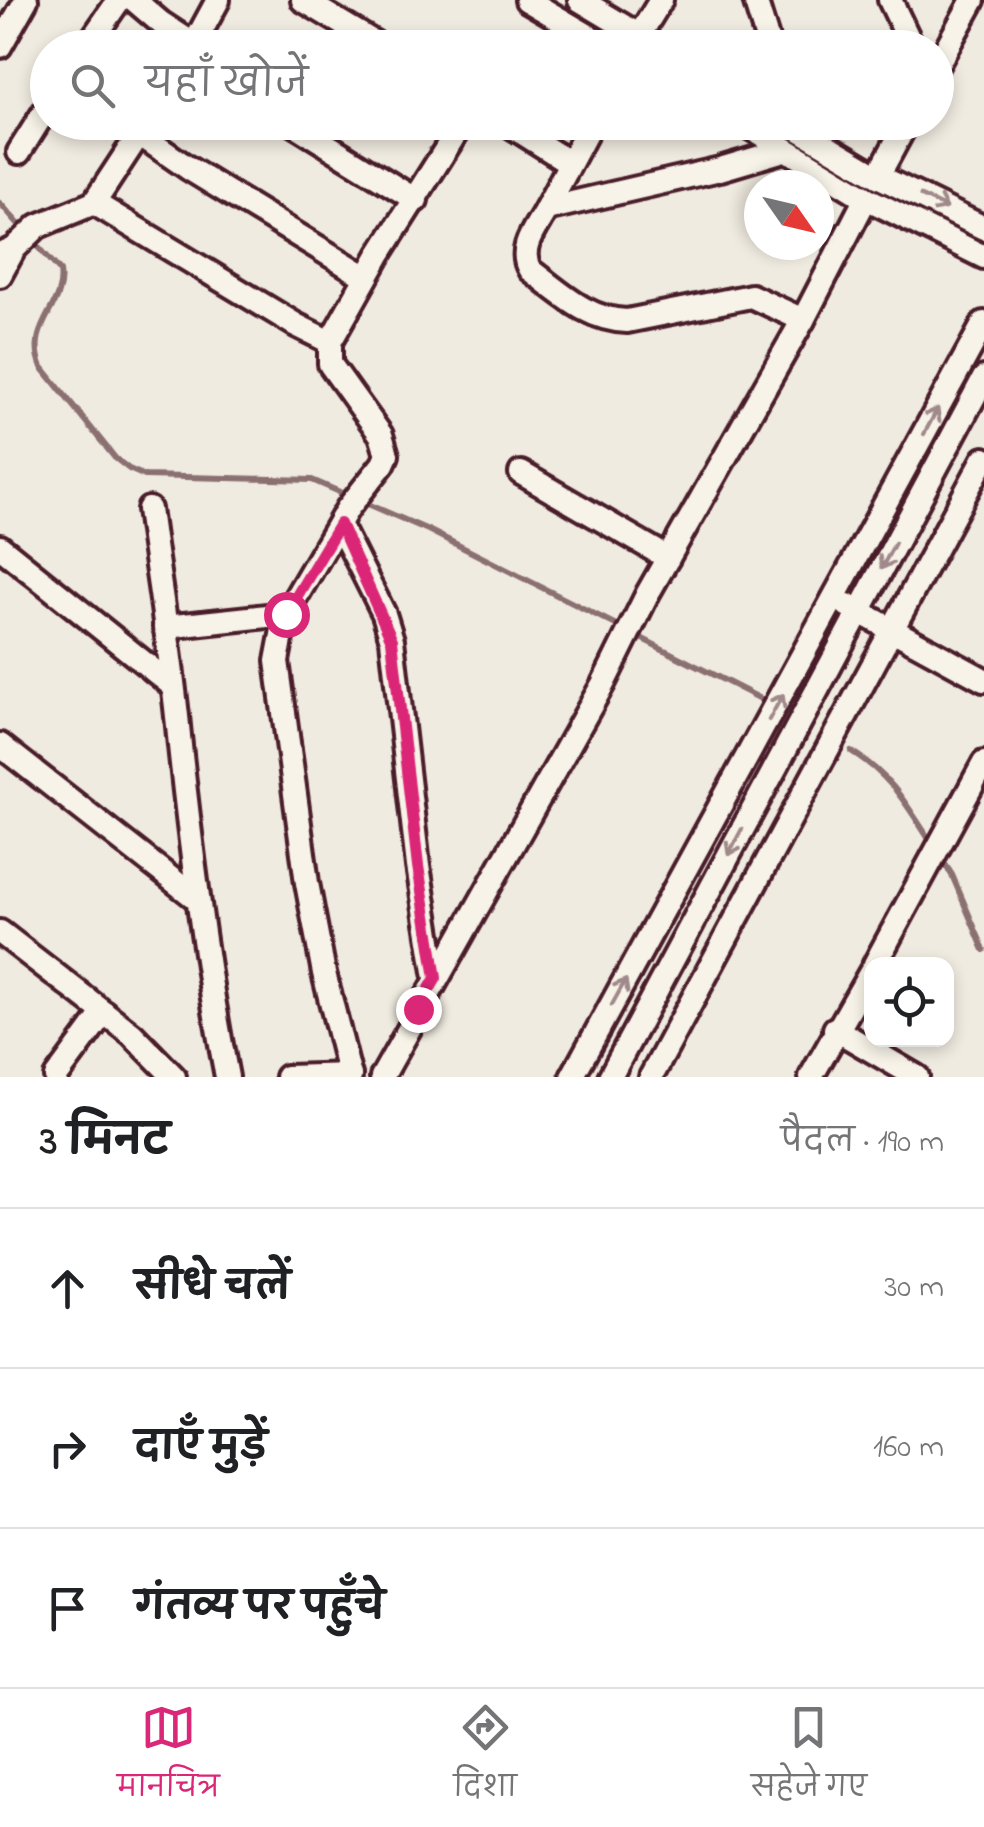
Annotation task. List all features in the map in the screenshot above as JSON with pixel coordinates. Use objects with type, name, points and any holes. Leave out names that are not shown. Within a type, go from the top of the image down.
[{"type":"street","points":[[0,46],[26,0]]},
{"type":"street","points":[[98,30],[119,0]]},
{"type":"street","points":[[134,0],[171,30]]},
{"type":"street","points":[[202,30],[218,0]]},
{"type":"street","points":[[304,0],[354,30]]},
{"type":"street","points":[[527,0],[578,30]]},
{"type":"street","points":[[580,0],[628,30]]},
{"type":"street","points":[[642,30],[661,0]]},
{"type":"street","points":[[755,0],[764,30]]},
{"type":"street","points":[[890,0],[905,30]]},
{"type":"street","points":[[954,35],[974,0]]},
{"type":"street","points":[[19,152],[30,135]]},
{"type":"street","points":[[0,275],[18,243],[94,204],[135,140]]},
{"type":"street","points":[[156,140],[188,168],[366,277]]},
{"type":"street","points":[[319,140],[416,200]]},
{"type":"street","points":[[287,1077],[350,1076],[324,973],[307,882],[277,662],[286,614],[344,516],[387,455],[382,435],[330,364],[330,342],[366,277],[453,140]]},
{"type":"street","points":[[534,140],[570,163]]},
{"type":"street","points":[[582,140],[524,249],[530,270],[590,315],[627,321],[751,296],[803,320]]},
{"type":"street","points":[[769,140],[866,198],[984,258]]},
{"type":"street","points":[[818,140],[878,176],[984,228]]},
{"type":"street","points":[[878,176],[897,140]]},
{"type":"street","points":[[546,209],[720,169],[784,150]]},
{"type":"street","points":[[382,1077],[603,684],[648,593],[803,320],[866,198]]},
{"type":"street","points":[[94,204],[330,342]]},
{"type":"street","points":[[572,1077],[984,323]]},
{"type":"street","points":[[610,1077],[984,378]]},
{"type":"street","points":[[651,1077],[984,459]]},
{"type":"street","points":[[522,473],[668,558]]},
{"type":"street","points":[[149,509],[197,899],[227,1077]]},
{"type":"street","points":[[344,516],[392,640],[418,866],[436,978]]},
{"type":"street","points":[[0,547],[173,686]]},
{"type":"street","points":[[836,598],[984,680]]},
{"type":"street","points":[[165,627],[286,614]]},
{"type":"street","points":[[0,745],[197,899]]},
{"type":"street","points":[[878,957],[946,831],[975,806],[984,762]]},
{"type":"street","points":[[0,932],[132,1034],[174,1077]]},
{"type":"street","points":[[810,1077],[864,982]]},
{"type":"street","points":[[56,1077],[104,1012]]},
{"type":"street","points":[[836,1029],[917,1077]]},
{"type":"waterway","points":[[0,203],[60,271],[57,295],[38,340],[42,367],[115,458],[145,476],[312,480],[349,496]]},
{"type":"waterway","points":[[361,501],[428,530],[624,629]]},
{"type":"waterway","points":[[635,635],[761,699]]},
{"type":"waterway","points":[[851,751],[889,782],[934,847]]},
{"type":"waterway","points":[[941,858],[984,950]]},
{"type":"route","points":[[286,614],[340,524],[384,614],[392,640],[418,866],[436,978],[418,1009]]}]
